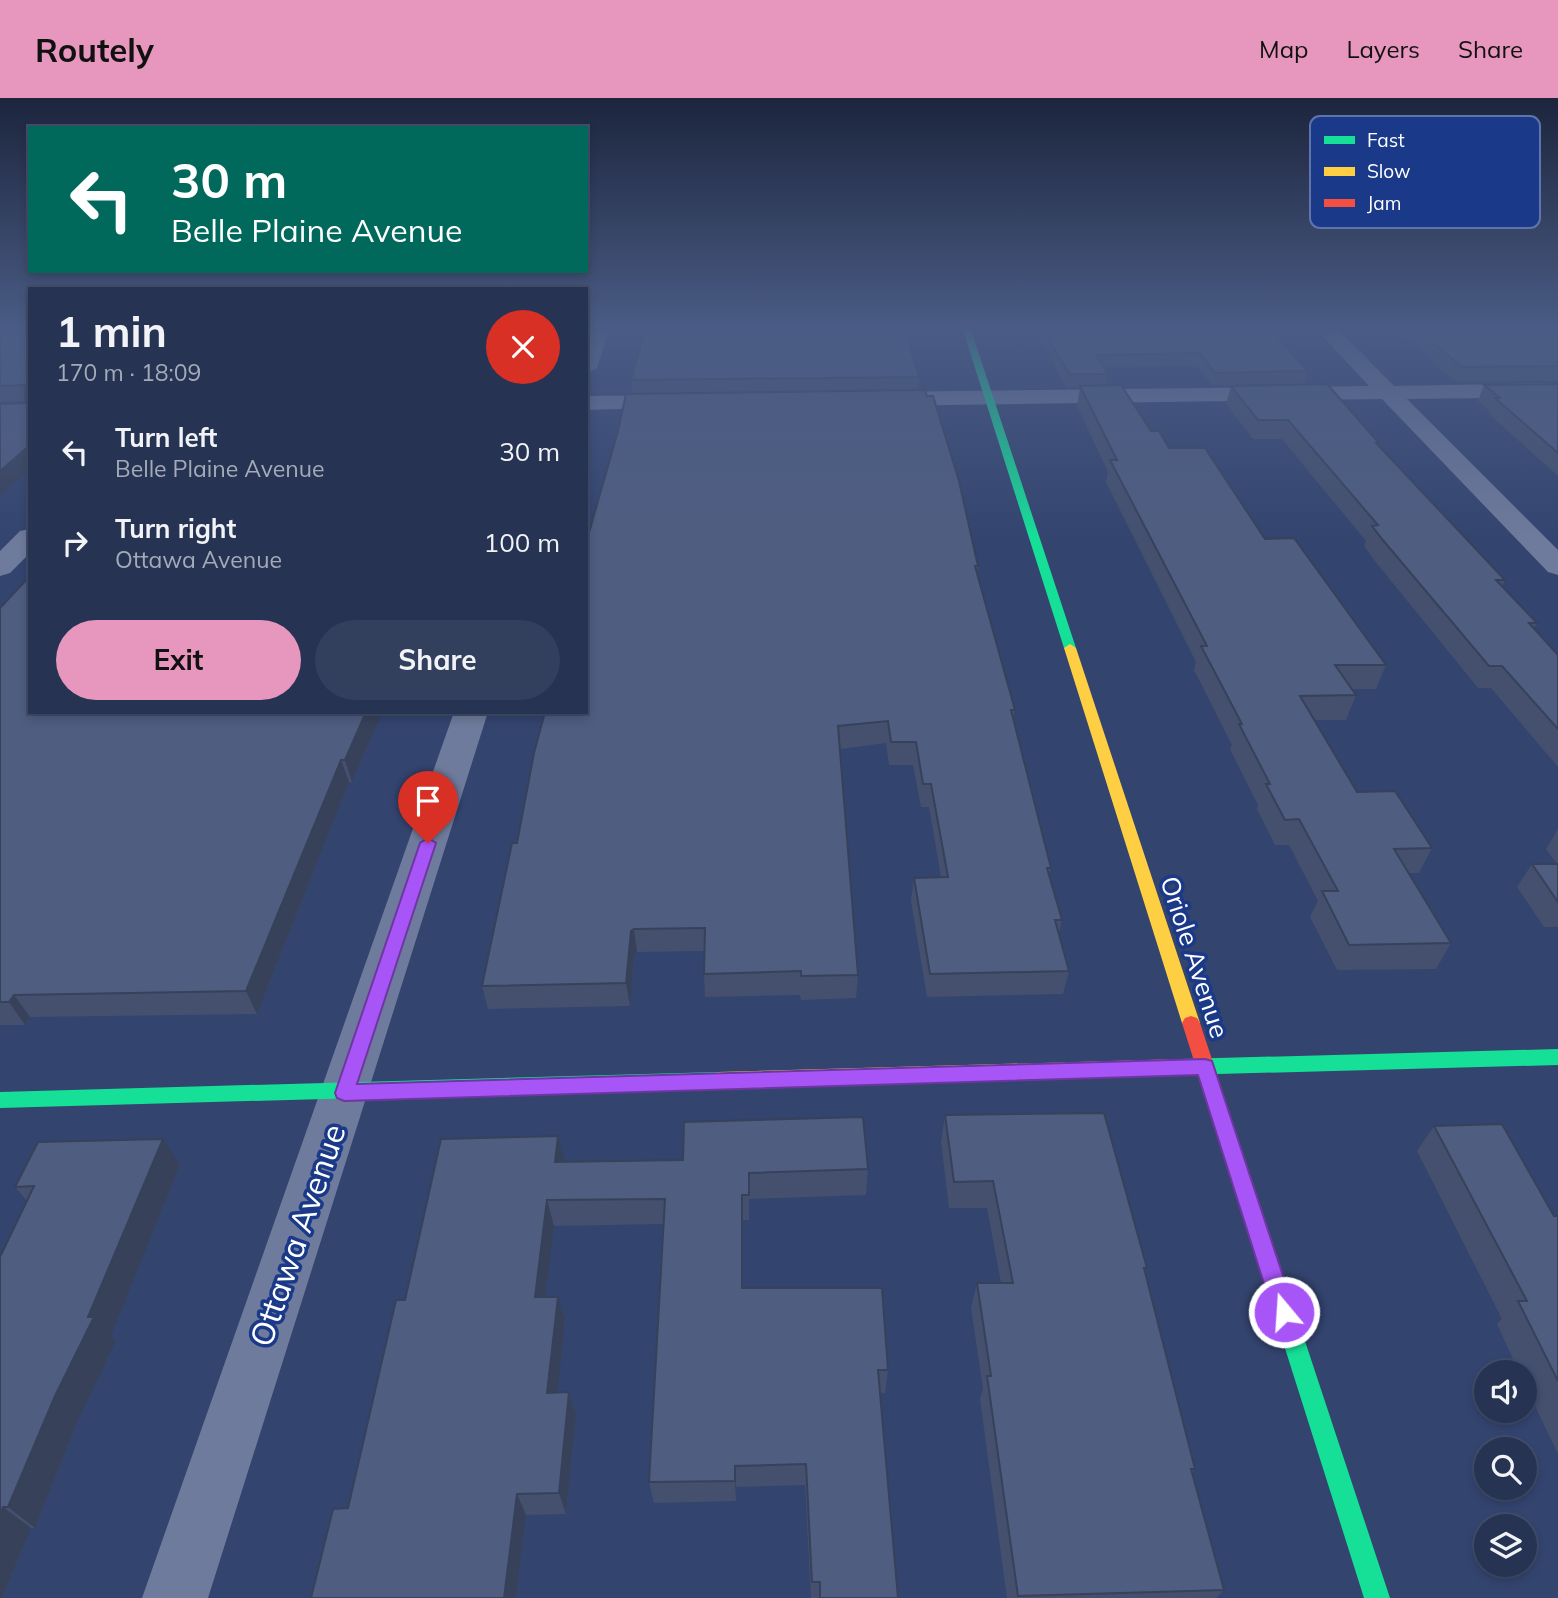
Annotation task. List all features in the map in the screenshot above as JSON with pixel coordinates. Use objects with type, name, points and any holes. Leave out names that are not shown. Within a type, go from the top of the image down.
[{"type":"street","name":"Oriole Avenue","points":[[989,400],[1377,1598]]},
{"type":"street","points":[[1395,400],[1558,566]]},
{"type":"street","points":[[588,403],[695,401]]},
{"type":"street","points":[[0,567],[28,539]]},
{"type":"street","name":"Ottawa Avenue","points":[[175,1598],[470,714]]},
{"type":"street","points":[[0,1100],[344,1093],[1558,1058]]},
{"type":"building","points":[[25,400],[28,400],[28,447],[0,471],[0,404],[25,403]]},
{"type":"building","points":[[625,400],[934,400],[959,481],[978,566],[975,566],[1015,710],[1011,710],[1051,868],[1047,868],[1062,920],[1055,920],[1069,971],[930,974],[914,878],[948,877],[931,784],[923,784],[916,742],[891,742],[888,721],[838,726],[858,975],[801,976],[801,971],[704,974],[705,928],[634,929],[631,931],[626,983],[482,986],[512,843],[517,843],[534,753],[544,714],[588,714],[588,536]]},
{"type":"building","points":[[1087,400],[1131,400],[1151,431],[1159,431],[1169,448],[1205,448],[1265,539],[1294,538],[1386,665],[1335,665],[1356,695],[1300,696],[1357,792],[1395,791],[1432,848],[1394,849],[1451,943],[1349,945],[1322,891],[1338,891],[1299,819],[1285,820],[1266,784],[1270,784],[1201,646],[1207,646],[1110,460],[1117,460]]},
{"type":"building","points":[[1242,400],[1341,400],[1379,443],[1376,443],[1505,580],[1496,580],[1537,623],[1529,623],[1558,655],[1558,729],[1502,666],[1489,666],[1372,526],[1378,525],[1288,420],[1258,420]]},
{"type":"building","points":[[1497,400],[1558,400],[1558,453]]},
{"type":"building","points":[[28,578],[28,714],[365,714],[345,760],[341,760],[246,991],[14,995],[9,1002],[0,1002],[0,608]]},
{"type":"building","points":[[1532,864],[1558,864],[1558,902]]},
{"type":"building","points":[[1104,1113],[1147,1268],[1144,1268],[1195,1469],[1191,1469],[1224,1590],[1018,1596],[987,1376],[991,1376],[977,1283],[1013,1283],[993,1181],[954,1182],[945,1115]]},
{"type":"building","points":[[863,1117],[868,1169],[749,1173],[749,1195],[742,1195],[742,1288],[882,1288],[888,1370],[878,1370],[898,1598],[820,1598],[820,1582],[812,1582],[806,1464],[735,1466],[735,1481],[649,1482],[665,1199],[547,1200],[535,1297],[558,1297],[547,1393],[569,1392],[559,1493],[517,1494],[504,1598],[311,1598],[333,1509],[348,1508],[396,1300],[405,1300],[441,1139],[558,1136],[555,1162],[683,1160],[684,1122]]},
{"type":"building","points":[[1502,1124],[1554,1216],[1558,1216],[1558,1381],[1518,1301],[1527,1301],[1434,1126]]},
{"type":"building","points":[[163,1139],[88,1317],[94,1317],[55,1396],[8,1507],[3,1507],[0,1515],[0,1257],[34,1186],[15,1187],[38,1142]]},
{"type":"traffic: fast","points":[[990,400],[1070,648]]},
{"type":"traffic: fast","points":[[1181,1067],[1558,1057]]},
{"type":"traffic: fast","points":[[0,1100],[718,1080]]},
{"type":"traffic: fast","points":[[1288,1323],[1377,1598]]},
{"type":"traffic: slow","points":[[1070,648],[1191,1023]]},
{"type":"traffic: slow","points":[[718,1080],[1181,1067]]},
{"type":"traffic: jam","points":[[1191,1023],[1288,1323]]},
{"type":"route","points":[[428,843],[344,1093],[1205,1067],[1284,1312]]}]
